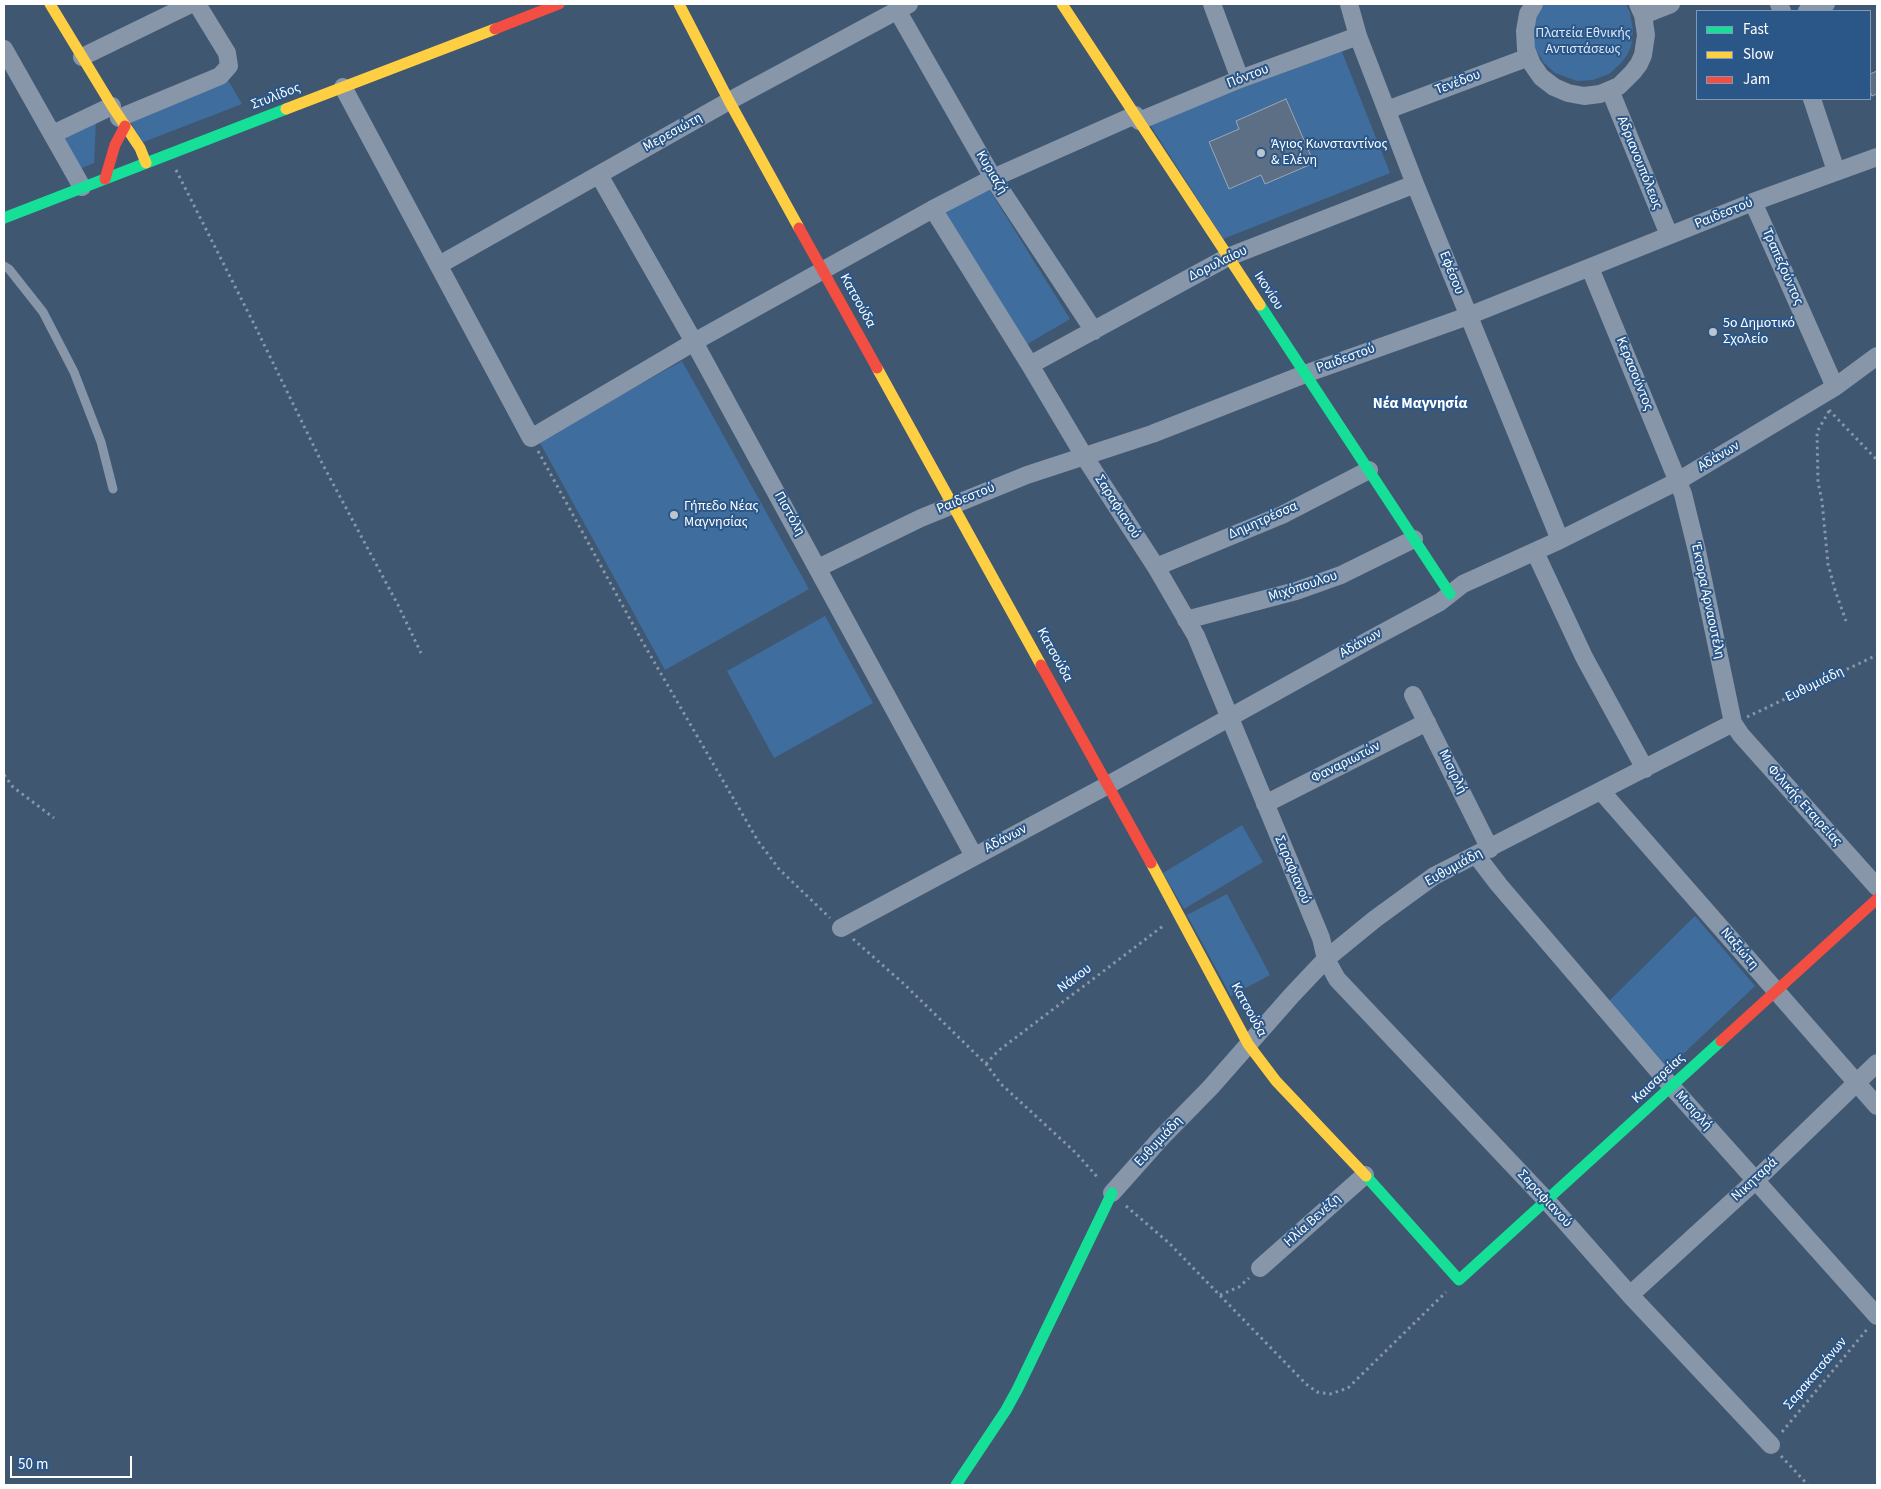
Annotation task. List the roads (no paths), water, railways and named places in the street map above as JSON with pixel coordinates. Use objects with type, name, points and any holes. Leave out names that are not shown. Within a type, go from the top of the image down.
[{"type":"street","points":[[50,4],[140,148],[146,163]]},
{"type":"street","points":[[82,57],[191,4]]},
{"type":"street","points":[[53,134],[119,117],[220,76],[229,66],[227,53],[197,4]]},
{"type":"street","name":"Στυλίδος","points":[[4,218],[559,4]]},
{"type":"street","name":"Κατσούδα","points":[[679,4],[822,269],[1180,914],[1248,1044],[1276,1081],[1365,1175],[1459,1280]]},
{"type":"street","name":"Ικονίου","points":[[1062,4],[1450,594]]},
{"type":"street","points":[[1212,4],[1240,79]]},
{"type":"street","name":"Εφέσου","points":[[1349,4],[1358,36],[1415,184],[1560,540]]},
{"type":"street","points":[[1534,4],[1528,14],[1525,32],[1528,56],[1541,77],[1561,90],[1584,96],[1610,90],[1626,80],[1639,64],[1645,45],[1646,35],[1640,10],[1671,4]]},
{"type":"street","points":[[1810,10],[1826,4]]},
{"type":"street","name":"Μερεσιώτη","points":[[439,265],[730,101],[903,7]]},
{"type":"street","name":"Κυριαζή","points":[[903,7],[993,178],[1094,331]]},
{"type":"street","name":"Πόντου","points":[[439,265],[531,438],[822,269],[993,178],[1137,118],[1358,36]]},
{"type":"street","points":[[4,49],[82,188]]},
{"type":"street","name":"Τενέδου","points":[[1387,110],[1528,56]]},
{"type":"street","points":[[343,87],[439,265]]},
{"type":"street","name":"Αδριανουπόλεως","points":[[1610,90],[1669,236]]},
{"type":"street","points":[[1812,100],[1836,171]]},
{"type":"street","points":[[105,179],[115,145],[119,117]]},
{"type":"street","name":"Ραιδεστού","points":[[818,568],[953,504],[1027,475],[1152,434],[1305,374],[1468,316],[1753,202],[1877,157]]},
{"type":"street","name":"Πιστόλη","points":[[598,175],[694,342],[974,856]]},
{"type":"street","name":"Δορυλαίου","points":[[1030,365],[1228,256],[1415,184]]},
{"type":"street","name":"Τραπεζούντος","points":[[1753,202],[1835,387]]},
{"type":"street","name":"Σαραφιανού","points":[[933,209],[1084,456],[1156,567],[1196,636],[1321,938],[1326,959],[1337,979],[1547,1201],[1630,1294],[1772,1445]]},
{"type":"street","name":"Κερασούντος","points":[[1590,268],[1678,481]]},
{"type":"street","name":"Αδάνων","points":[[841,928],[1108,785],[1440,602],[1463,584],[1535,552],[1678,481],[1835,387],[1877,356]]},
{"type":"street","name":"Δημητρέσσα","points":[[1156,567],[1282,515],[1369,470]]},
{"type":"street","name":"Έκτορα Αρναουτέλη","points":[[1678,481],[1690,521],[1733,723]]},
{"type":"street","name":"Μιχόπουλου","points":[[1186,620],[1296,592],[1341,575],[1414,539]]},
{"type":"street","points":[[1535,552],[1584,657],[1645,769]]},
{"type":"street","name":"Μισιρλή","points":[[1413,696],[1427,722],[1499,885],[1874,1320]]},
{"type":"street","name":"Φαναριωτών","points":[[1265,804],[1427,722]]},
{"type":"street","name":"Ευθυμιάδη","points":[[1112,1194],[1326,959],[1375,919],[1434,876],[1733,723]]},
{"type":"street","name":"Φιλικής Εταιρείας","points":[[1733,723],[1741,735],[1877,887]]},
{"type":"street","name":"Ναξιώτη","points":[[1601,791],[1877,1106]]},
{"type":"street","name":"Καισαρείας","points":[[1459,1280],[1877,899]]},
{"type":"street","name":"Νικηταρά","points":[[1630,1294],[1755,1181],[1877,1063]]},
{"type":"street","name":"Ηλία Βενέζη","points":[[1260,1268],[1365,1175]]},
{"type":"street","points":[[956,1485],[1006,1410],[1017,1390],[1112,1194]]},
{"type":"lane","points":[[4,266],[9,268],[43,312],[74,372],[101,442],[112,489]]},
{"type":"place","name":"Άγιος Κωνσταντίνος & Ελένη","points":[[1261,153]]},
{"type":"place","name":"5ο Δημοτικό Σχολείο","points":[[1713,332]]},
{"type":"place","name":"Γήπεδο Νέας Μαγνησίας","points":[[674,515]]},
{"type":"district","name":"Νέα Μαγνησία","points":[[1420,405]]},
{"type":"park label","name":"Πλατεία Εθνικής Αντιστάσεως","points":[[1583,42]]}]
